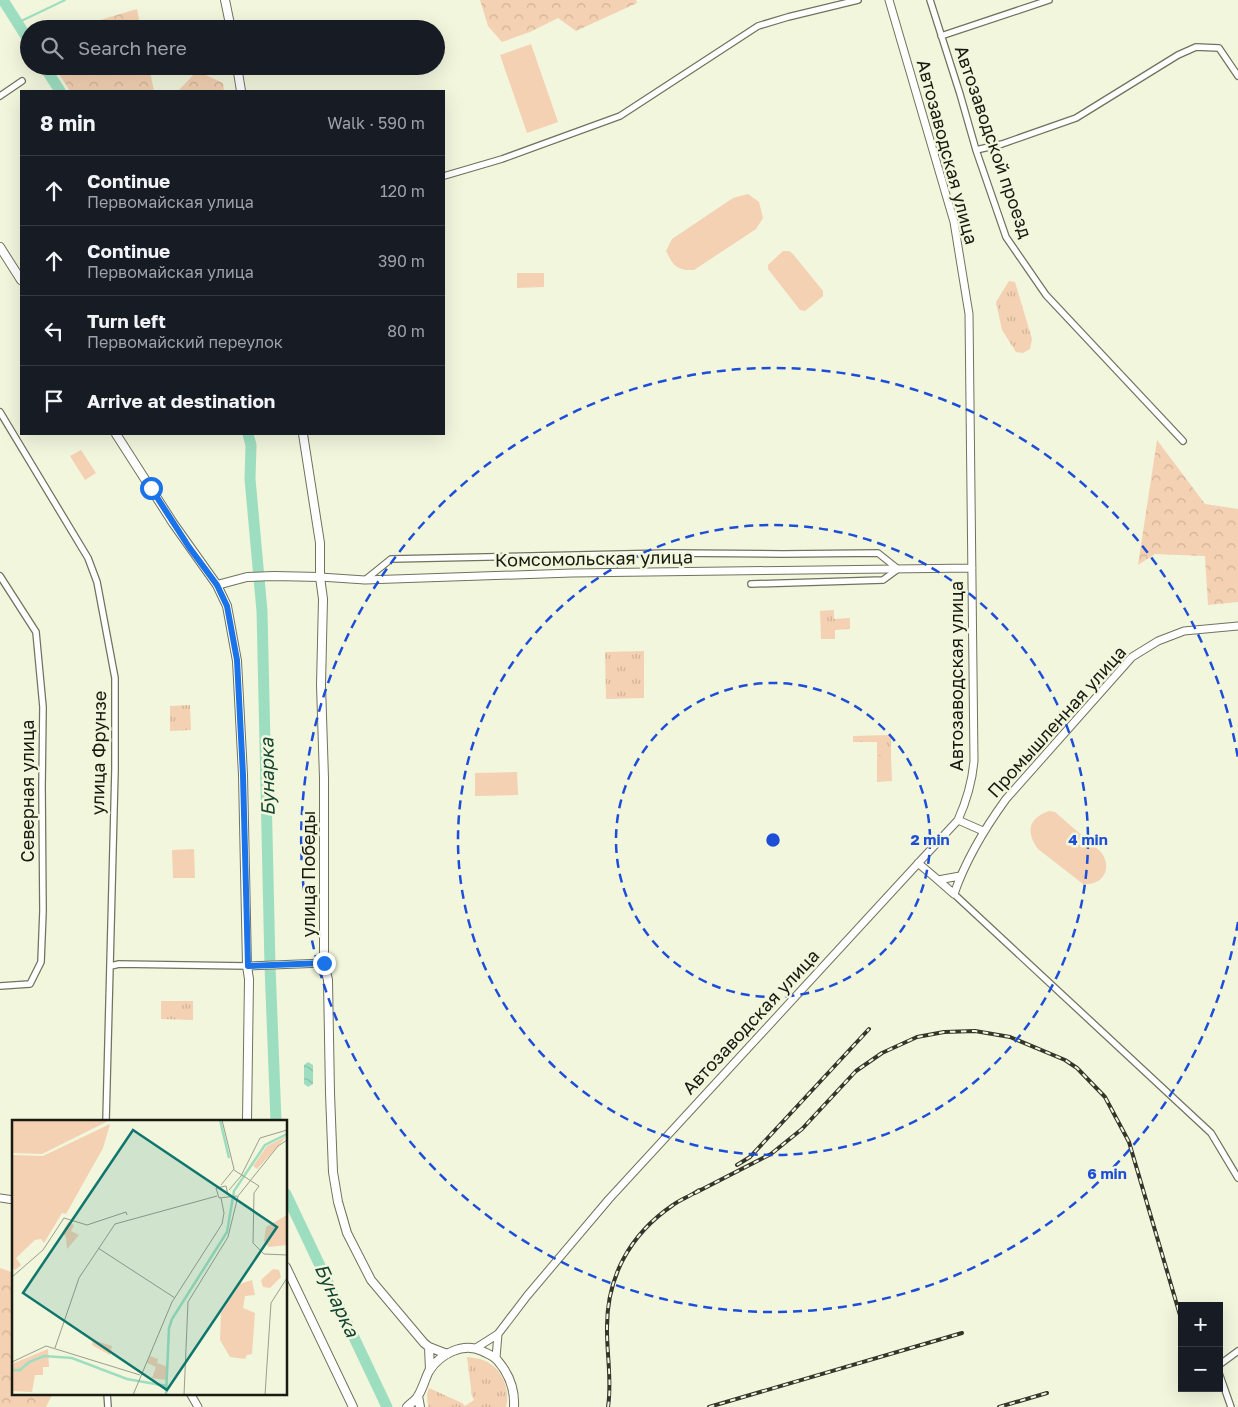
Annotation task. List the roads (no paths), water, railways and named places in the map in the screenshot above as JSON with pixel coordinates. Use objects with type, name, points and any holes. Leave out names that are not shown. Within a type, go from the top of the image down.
[{"type":"main road","points":[[225,0],[229,20]]},
{"type":"main road","points":[[238,75],[241,90]]},
{"type":"main road","points":[[0,247],[20,278]]},
{"type":"main road","points":[[117,435],[178,531],[217,585],[227,606],[237,660],[243,775],[249,979],[247,1120]]},
{"type":"main road","name":"улица Победы","points":[[303,435],[320,543],[320,577],[323,599],[324,963],[328,980],[333,1172],[338,1202],[347,1232],[371,1280],[429,1347]]},
{"type":"main road","name":"Комсомольская улица","points":[[217,585],[247,577],[320,577]]},
{"type":"main road","points":[[288,1270],[353,1407]]},
{"type":"main road","points":[[430,1370],[429,1347],[447,1354]]},
{"type":"main road","points":[[407,1407],[418,1396],[430,1370],[447,1354],[461,1348],[476,1348],[496,1358],[503,1367],[512,1384],[514,1407]]},
{"type":"main road","points":[[418,1396],[420,1407]]},
{"type":"street","points":[[445,176],[502,159],[620,116],[758,26],[858,0]]},
{"type":"street","name":"Автозаводская улица","points":[[498,1334],[527,1296],[609,1199],[958,820],[966,801],[974,761],[969,314],[954,222],[889,0]]},
{"type":"street","name":"Автозаводской проезд","points":[[930,0],[976,150],[1006,237],[1046,295],[1182,441]]},
{"type":"street","points":[[941,36],[1049,0]]},
{"type":"street","points":[[976,150],[1002,144],[1076,118],[1178,55],[1196,47],[1219,48],[1238,76]]},
{"type":"street","points":[[0,96],[22,81]]},
{"type":"street","name":"улица Фрунзе","points":[[0,412],[88,558],[98,582],[115,678],[115,770],[106,1120]]},
{"type":"street","points":[[364,580],[391,559],[661,553],[878,553],[898,569],[883,580],[751,584]]},
{"type":"street","name":"Комсомольская улица","points":[[320,577],[364,580],[572,573],[972,568]]},
{"type":"street","name":"Северная улица","points":[[0,576],[36,632],[43,707],[43,912],[41,962],[30,984],[0,986]]},
{"type":"street","name":"Промышленная улица","points":[[954,894],[960,876],[983,831],[1006,799],[1132,657],[1158,641],[1184,631],[1238,626]]},
{"type":"street","points":[[958,820],[983,831]]},
{"type":"street","points":[[918,863],[954,894],[1210,1133],[1238,1178]]},
{"type":"street","points":[[938,880],[960,876]]},
{"type":"street","points":[[111,966],[125,964],[268,966],[324,963]]},
{"type":"street","points":[[476,1348],[498,1334]]},
{"type":"street","points":[[496,1358],[498,1334]]},
{"type":"street","points":[[1223,1362],[1238,1351]]},
{"type":"street","points":[[1223,1385],[1230,1407]]},
{"type":"street","points":[[107,1394],[108,1407]]},
{"type":"street","points":[[191,1394],[198,1407]]},
{"type":"water","points":[[308,1062],[313,1065],[313,1084],[308,1087],[304,1084],[304,1065]]},
{"type":"waterway","name":"Бунарка","points":[[3,0],[20,27]]},
{"type":"waterway","name":"Бунарка","points":[[23,20],[65,0]]},
{"type":"waterway","name":"Бунарка","points":[[50,75],[59,90]]},
{"type":"waterway","name":"Бунарка","points":[[248,435],[251,445],[250,479],[262,611],[270,966],[276,1120]]},
{"type":"waterway","name":"Бунарка","points":[[288,1198],[387,1407]]},
{"type":"railway","points":[[737,1165],[750,1157],[869,1029]]},
{"type":"railway","points":[[695,1193],[771,1154],[802,1129],[856,1071],[882,1053],[917,1037],[944,1032],[975,1031],[1010,1037],[1065,1060],[1077,1068],[1105,1097],[1129,1142],[1178,1308]]},
{"type":"railway","points":[[608,1407],[610,1388],[607,1340],[608,1312],[611,1293],[623,1259],[644,1230],[657,1217],[699,1190]]},
{"type":"railway","points":[[709,1407],[962,1333]]},
{"type":"railway","points":[[999,1407],[1047,1393]]}]
